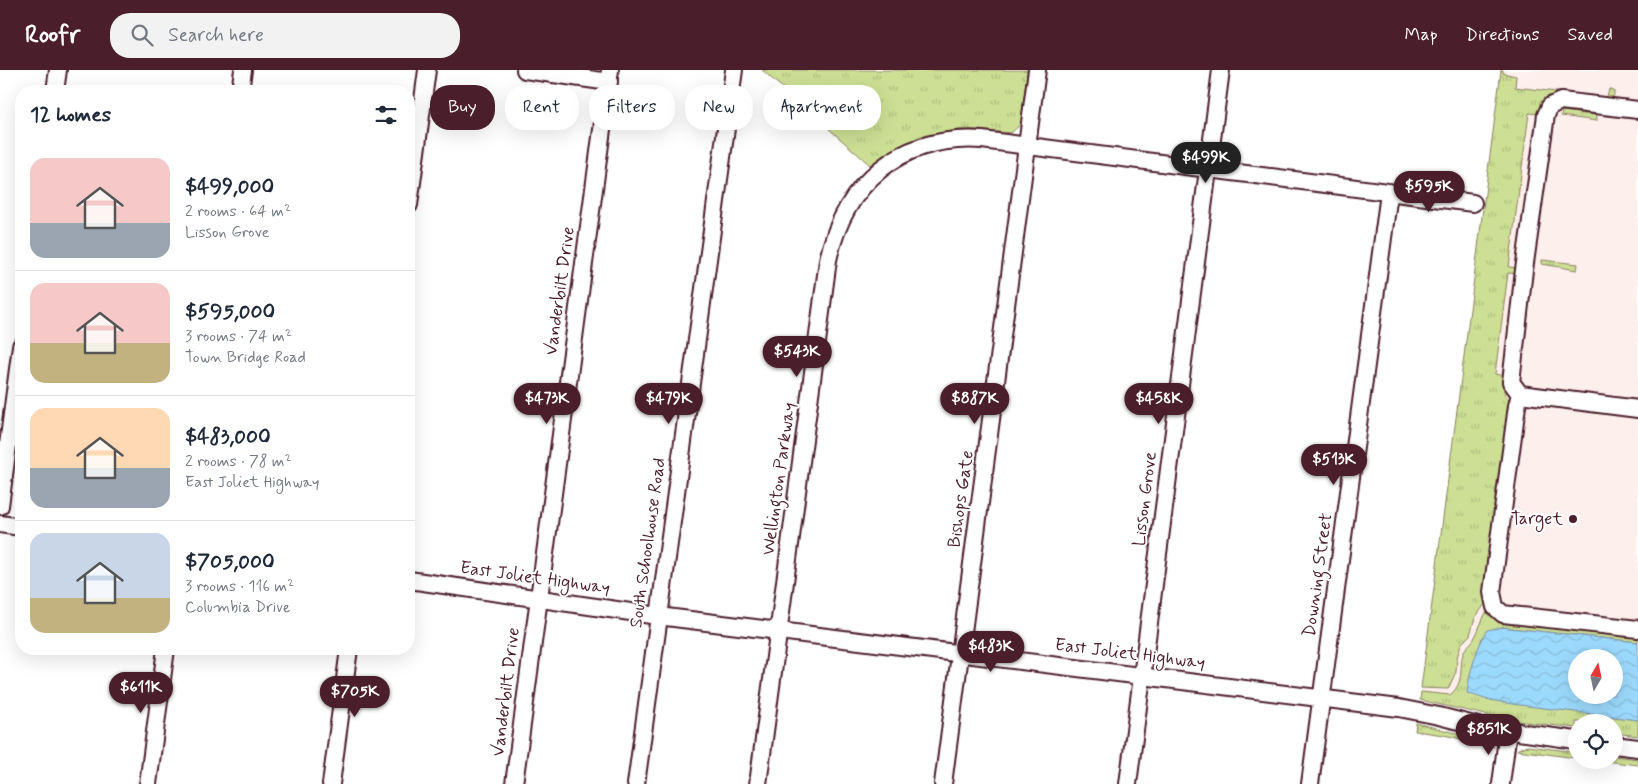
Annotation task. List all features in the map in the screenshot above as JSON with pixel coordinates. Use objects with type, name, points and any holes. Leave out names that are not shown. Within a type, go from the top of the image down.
[{"type":"street","points":[[56,85],[58,70]]},
{"type":"street","points":[[241,85],[243,70]]},
{"type":"street","points":[[415,160],[427,70]]},
{"type":"street","points":[[524,70],[609,76]]},
{"type":"street","name":"South Schoolhouse Road","points":[[636,784],[734,70]]},
{"type":"street","name":"Bishops Gate","points":[[943,784],[1037,70]]},
{"type":"street","name":"Lisson Grove","points":[[1128,784],[1221,70]]},
{"type":"street","name":"Vanderbilt Drive","points":[[514,784],[609,76]]},
{"type":"street","points":[[1638,110],[1561,101],[1550,106],[1546,115],[1511,382],[1520,394],[1638,409]]},
{"type":"street","name":"Wellington Parkway","points":[[758,784],[828,260],[838,226],[846,208],[857,193],[888,163],[924,146],[948,140],[967,139],[1028,145],[1473,203]]},
{"type":"street","name":"Downing Street","points":[[1310,784],[1389,193]]},
{"type":"street","points":[[0,506],[15,392]]},
{"type":"street","points":[[1520,394],[1492,592],[1495,607],[1503,614],[1638,629]]},
{"type":"street","points":[[0,524],[15,526]]},
{"type":"street","name":"East Joliet Highway","points":[[415,581],[658,616],[1321,698],[1421,712],[1473,725],[1568,739]]},
{"type":"street","points":[[148,784],[165,655]]},
{"type":"street","points":[[331,784],[348,655]]},
{"type":"street","points":[[1501,784],[1508,731]]},
{"type":"street","points":[[1623,746],[1638,748]]},
{"type":"shaded area","points":[[1501,70],[1638,70],[1638,736],[1623,734],[1623,714],[1568,714],[1568,727],[1508,720],[1420,700]]},
{"type":"green space","points":[[762,70],[1027,70],[1021,124],[1011,133],[965,129],[921,136],[892,150],[870,165],[830,130],[881,130],[881,85],[779,85]]},
{"type":"green space","points":[[1501,70],[1503,70],[1503,73],[1516,76],[1515,87],[1607,98],[1609,89],[1611,89],[1614,91],[1614,95],[1610,101],[1559,95],[1538,114],[1529,113],[1509,267],[1518,268],[1519,274],[1508,273],[1495,374],[1505,376],[1504,390],[1510,401],[1485,604],[1475,618],[1470,635],[1461,644],[1456,672],[1448,689],[1421,688]]},
{"type":"green space","points":[[1562,111],[1594,115],[1597,117],[1597,121],[1561,116]]},
{"type":"green space","points":[[1542,260],[1578,264],[1577,270],[1542,264]]},
{"type":"green space","points":[[1487,611],[1491,615],[1562,627],[1579,632],[1580,628],[1638,637],[1638,642],[1501,627],[1482,638],[1469,680],[1485,699],[1594,714],[1568,714],[1568,727],[1508,720],[1420,700],[1421,692],[1450,695],[1455,690],[1460,679],[1462,656],[1474,639]]},
{"type":"green space","points":[[1623,718],[1638,720],[1638,736],[1623,734]]},
{"type":"green space","points":[[1416,723],[1489,741],[1494,747],[1444,735],[1415,731]]},
{"type":"green space","points":[[1528,746],[1568,751],[1568,757],[1517,750]]},
{"type":"green space","points":[[1623,757],[1638,759],[1638,765],[1623,763]]},
{"type":"water","points":[[1501,627],[1638,642],[1638,720],[1623,718],[1623,714],[1591,714],[1512,704],[1485,699],[1467,693],[1480,644],[1487,630]]},
{"type":"place","name":"Target","points":[[1573,519]]}]
